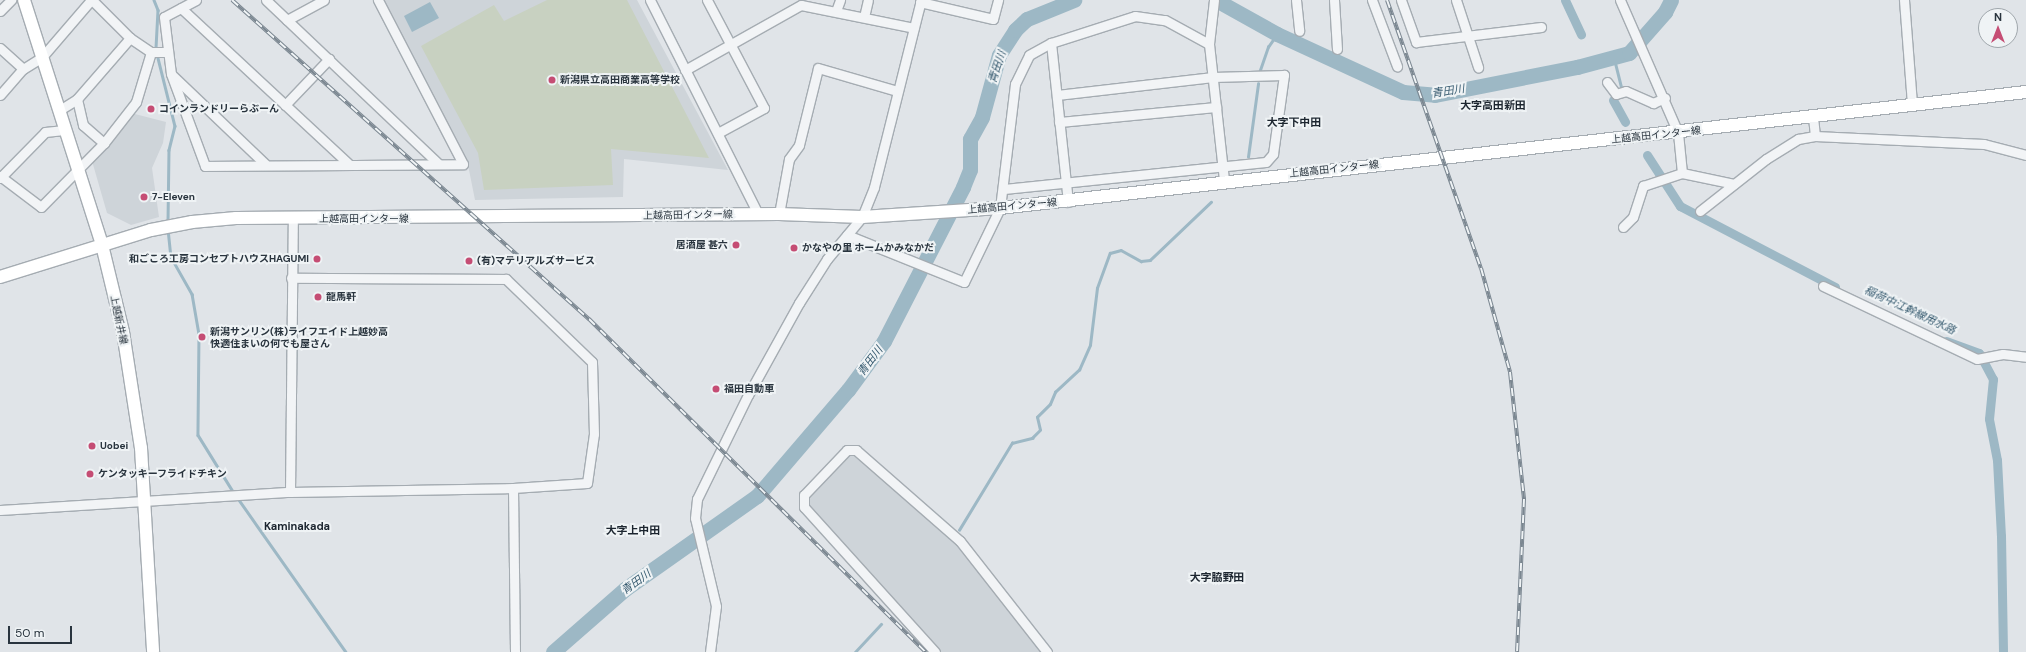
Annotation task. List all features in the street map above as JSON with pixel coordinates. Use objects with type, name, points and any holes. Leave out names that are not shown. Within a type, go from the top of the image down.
[{"type":"main road","name":"上越新井線","points":[[24,0],[77,171],[102,245],[123,332],[139,434],[145,500],[153,652]]},
{"type":"main road","name":"上越高田インター線","points":[[0,276],[102,245],[192,222],[293,218],[758,214],[862,217],[919,214],[1068,202],[1224,180],[1678,133],[2026,92]]},
{"type":"street","points":[[0,11],[11,0]]},
{"type":"street","points":[[0,95],[23,69],[42,57],[91,0],[130,38],[151,52],[165,52]]},
{"type":"street","points":[[196,0],[164,17],[165,52],[171,74],[205,166],[348,163],[463,164],[378,0]]},
{"type":"street","points":[[266,0],[438,163]]},
{"type":"street","points":[[287,20],[324,0]]},
{"type":"street","points":[[650,0],[758,214]]},
{"type":"street","points":[[707,0],[764,108],[718,133]]},
{"type":"street","points":[[836,11],[840,0]]},
{"type":"street","points":[[864,17],[868,0]]},
{"type":"street","points":[[710,652],[716,606],[698,532],[696,505],[711,466],[799,303],[847,235],[862,217],[874,187],[920,1],[993,19],[998,0]]},
{"type":"street","points":[[1214,0],[1209,44],[1224,180]]},
{"type":"street","points":[[1296,0],[1299,31]]},
{"type":"street","points":[[1334,0],[1337,49]]},
{"type":"street","points":[[1372,0],[1397,66]]},
{"type":"street","points":[[1401,0],[1416,42],[1541,27]]},
{"type":"street","points":[[1456,0],[1478,67]]},
{"type":"street","points":[[1620,0],[1632,32],[1665,98],[1678,133],[1682,173]]},
{"type":"street","points":[[1904,0],[1912,105]]},
{"type":"street","points":[[685,70],[731,47],[802,5],[914,28]]},
{"type":"street","points":[[181,8],[348,163]]},
{"type":"street","points":[[847,235],[964,282],[1000,208],[1004,189],[1018,72],[1029,55],[1051,43],[1123,18],[1146,16],[1166,20],[1209,44]]},
{"type":"street","points":[[58,111],[77,98],[130,38]]},
{"type":"street","points":[[1051,43],[1068,202]]},
{"type":"street","points":[[0,48],[23,69]]},
{"type":"street","points":[[64,130],[45,132],[0,177],[41,207],[104,143],[136,102],[151,52]]},
{"type":"street","points":[[285,105],[329,59]]},
{"type":"street","points":[[779,214],[789,159],[799,145],[818,68],[897,91]]},
{"type":"street","points":[[171,74],[265,164]]},
{"type":"street","points":[[1004,189],[1223,165],[1266,162],[1272,154],[1284,75],[1213,77],[1057,95]]},
{"type":"street","points":[[1607,82],[1616,94],[1623,92],[1653,103],[1665,98]]},
{"type":"street","points":[[77,98],[83,125],[104,143]]},
{"type":"street","points":[[1059,122],[1216,107]]},
{"type":"street","points":[[1813,117],[1815,136]]},
{"type":"street","points":[[1700,211],[1784,147],[1798,139],[1815,136],[1984,144],[2026,155]]},
{"type":"street","points":[[1623,227],[1633,217],[1643,186],[1682,173],[1734,184]]},
{"type":"street","points":[[290,492],[291,278],[293,218]]},
{"type":"street","points":[[0,510],[290,492],[513,488],[587,483],[594,434],[592,362],[506,279],[291,278]]},
{"type":"street","points":[[1823,286],[1977,359],[2003,354],[2026,357]]},
{"type":"street","points":[[935,652],[804,507],[804,495],[847,450],[861,455],[960,541],[1047,652]]},
{"type":"street","points":[[513,488],[515,652]]},
{"type":"shaded area","name":"新潟県立高田商業高等学校","points":[[383,0],[637,0],[728,170],[624,159],[623,197],[475,200],[467,160]]},
{"type":"shaded area","points":[[131,113],[166,122],[163,143],[152,168],[159,217],[131,225],[107,213],[92,161]]},
{"type":"shaded area","points":[[849,452],[957,543],[1043,652],[940,652],[807,506],[806,497]]},
{"type":"green space","name":"新潟県立高田商業高等学校","points":[[547,0],[627,0],[709,158],[611,149],[613,185],[484,190],[478,153],[421,46],[494,5],[504,21]]},
{"type":"water","points":[[430,2],[439,18],[412,32],[404,16]]},
{"type":"waterway","points":[[154,0],[158,10],[156,49]]},
{"type":"waterway","name":"青田川","points":[[553,652],[625,589],[757,496],[848,390],[884,341],[963,187],[970,170],[970,139],[982,117],[999,55],[1015,30],[1027,19],[1074,0]]},
{"type":"waterway","name":"青田川","points":[[1216,0],[1277,34],[1403,92],[1435,95],[1577,67],[1629,53],[1665,12],[1671,0]]},
{"type":"waterway","name":"稲荷中江幹線用水路","points":[[1565,0],[1581,35]]},
{"type":"waterway","points":[[1259,73],[1268,47],[1277,34]]},
{"type":"waterway","points":[[157,54],[175,126],[169,150],[168,222]]},
{"type":"waterway","points":[[1614,57],[1622,90]]},
{"type":"waterway","points":[[1248,157],[1258,84]]},
{"type":"waterway","name":"稲荷中江幹線用水路","points":[[1613,100],[1625,122]]},
{"type":"waterway","name":"稲荷中江幹線用水路","points":[[1647,155],[1680,206],[1835,287]]},
{"type":"waterway","points":[[959,530],[1012,443],[1032,438],[1040,430],[1037,417],[1050,404],[1055,392],[1079,370],[1090,345],[1097,288],[1110,253],[1121,250],[1141,261],[1150,260],[1211,202]]},
{"type":"waterway","points":[[168,229],[171,257],[192,294],[199,334],[198,435],[234,493]]},
{"type":"waterway","name":"稲荷中江幹線用水路","points":[[1946,341],[1979,353],[1993,379],[1989,419],[1997,460],[2001,536],[2003,652]]},
{"type":"waterway","points":[[237,497],[346,652]]},
{"type":"waterway","points":[[855,652],[881,624]]},
{"type":"railway","points":[[232,0],[589,319],[926,652]]},
{"type":"railway","points":[[1387,0],[1481,268],[1510,372],[1524,499],[1517,652]]},
{"type":"place","name":"新潟県立高田商業高等学校","points":[[552,80]]},
{"type":"place","name":"コインランドリーらぶーん","points":[[151,109]]},
{"type":"place","name":"7-Eleven","points":[[144,197]]},
{"type":"place","name":"居酒屋 甚六","points":[[736,245]]},
{"type":"place","name":"かなやの里 ホームかみなかだ","points":[[794,248]]},
{"type":"place","name":"和ごころ工房コンセプトハウスHAGUMI","points":[[317,259]]},
{"type":"place","name":"(有)マテリアルズサービス","points":[[469,261]]},
{"type":"place","name":"龍馬軒","points":[[318,297]]},
{"type":"place","name":"新潟サンリン(株)ライフエイド上越妙高 快適住まいの何でも屋さん","points":[[202,337]]},
{"type":"place","name":"福田自動車","points":[[716,389]]},
{"type":"place","name":"Uobei","points":[[92,446]]},
{"type":"place","name":"ケンタッキーフライドチキン","points":[[90,474]]},
{"type":"district","name":"大字高田新田","points":[[1493,105]]},
{"type":"district","name":"大字下中田","points":[[1294,122]]},
{"type":"district","name":"Kaminakada","points":[[297,526]]},
{"type":"district","name":"大字上中田","points":[[633,530]]},
{"type":"district","name":"大字脇野田","points":[[1217,577]]}]
